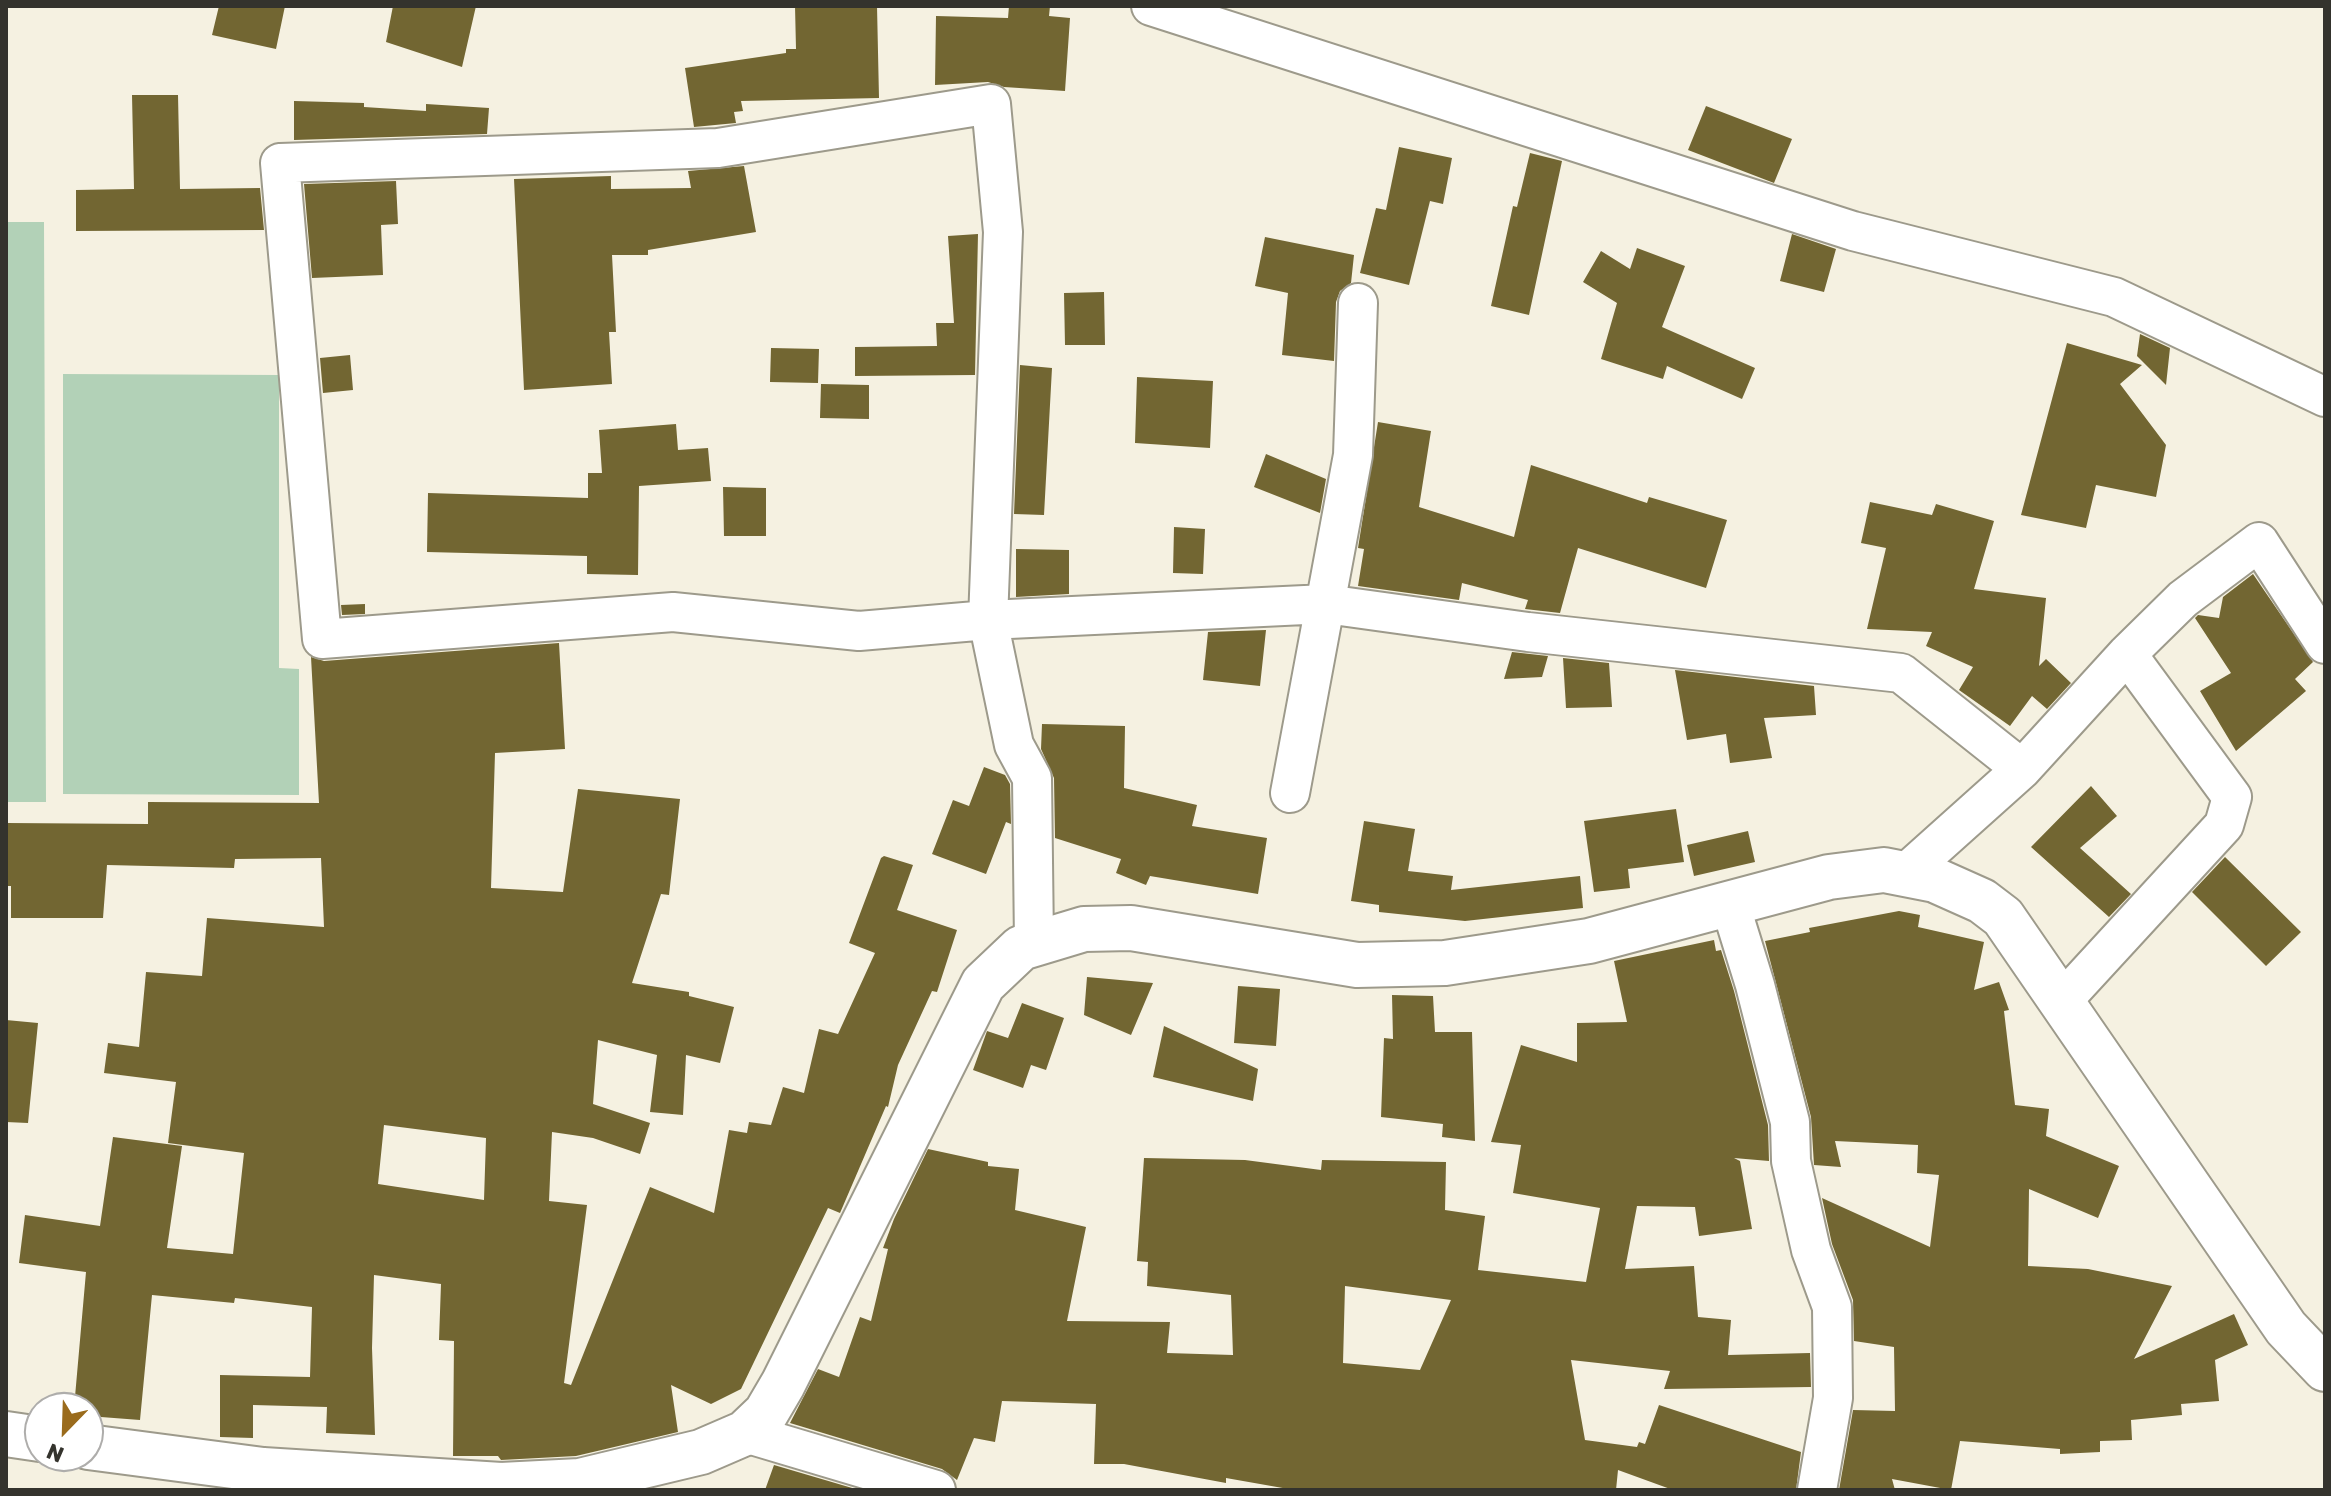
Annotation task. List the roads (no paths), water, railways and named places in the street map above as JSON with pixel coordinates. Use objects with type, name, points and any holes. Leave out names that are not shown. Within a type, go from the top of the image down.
[{"type":"main road","points":[[104,1451],[203,1476],[546,1485],[671,1462],[745,1433],[766,1413],[783,1384],[983,984],[1009,956],[1034,943],[1084,929],[1131,928],[1357,965],[1445,963],[1589,941],[1856,872],[1907,872],[1961,890],[2003,917],[2286,1328],[2325,1369]]},
{"type":"street","points":[[1151,6],[1853,231],[2114,297],[2325,397]]},
{"type":"street","points":[[1034,943],[1032,778],[1014,745],[988,620],[1003,232],[991,104],[718,148],[280,163],[322,639],[673,612],[859,631],[988,620],[1326,604],[1528,632],[1901,673],[2022,769]]},
{"type":"street","points":[[1290,793],[1353,455],[1358,303]]},
{"type":"street","points":[[2259,542],[2325,607]]},
{"type":"street","points":[[2259,542],[2325,644]]},
{"type":"street","points":[[1907,872],[2022,769],[2127,654],[2183,599],[2259,542]]},
{"type":"street","points":[[2063,1000],[2224,825],[2232,797],[2127,654]]},
{"type":"street","points":[[1730,904],[1755,985],[1790,1122],[1791,1161],[1811,1250],[1832,1307],[1833,1398],[1817,1490]]},
{"type":"street","points":[[745,1433],[936,1490]]}]
